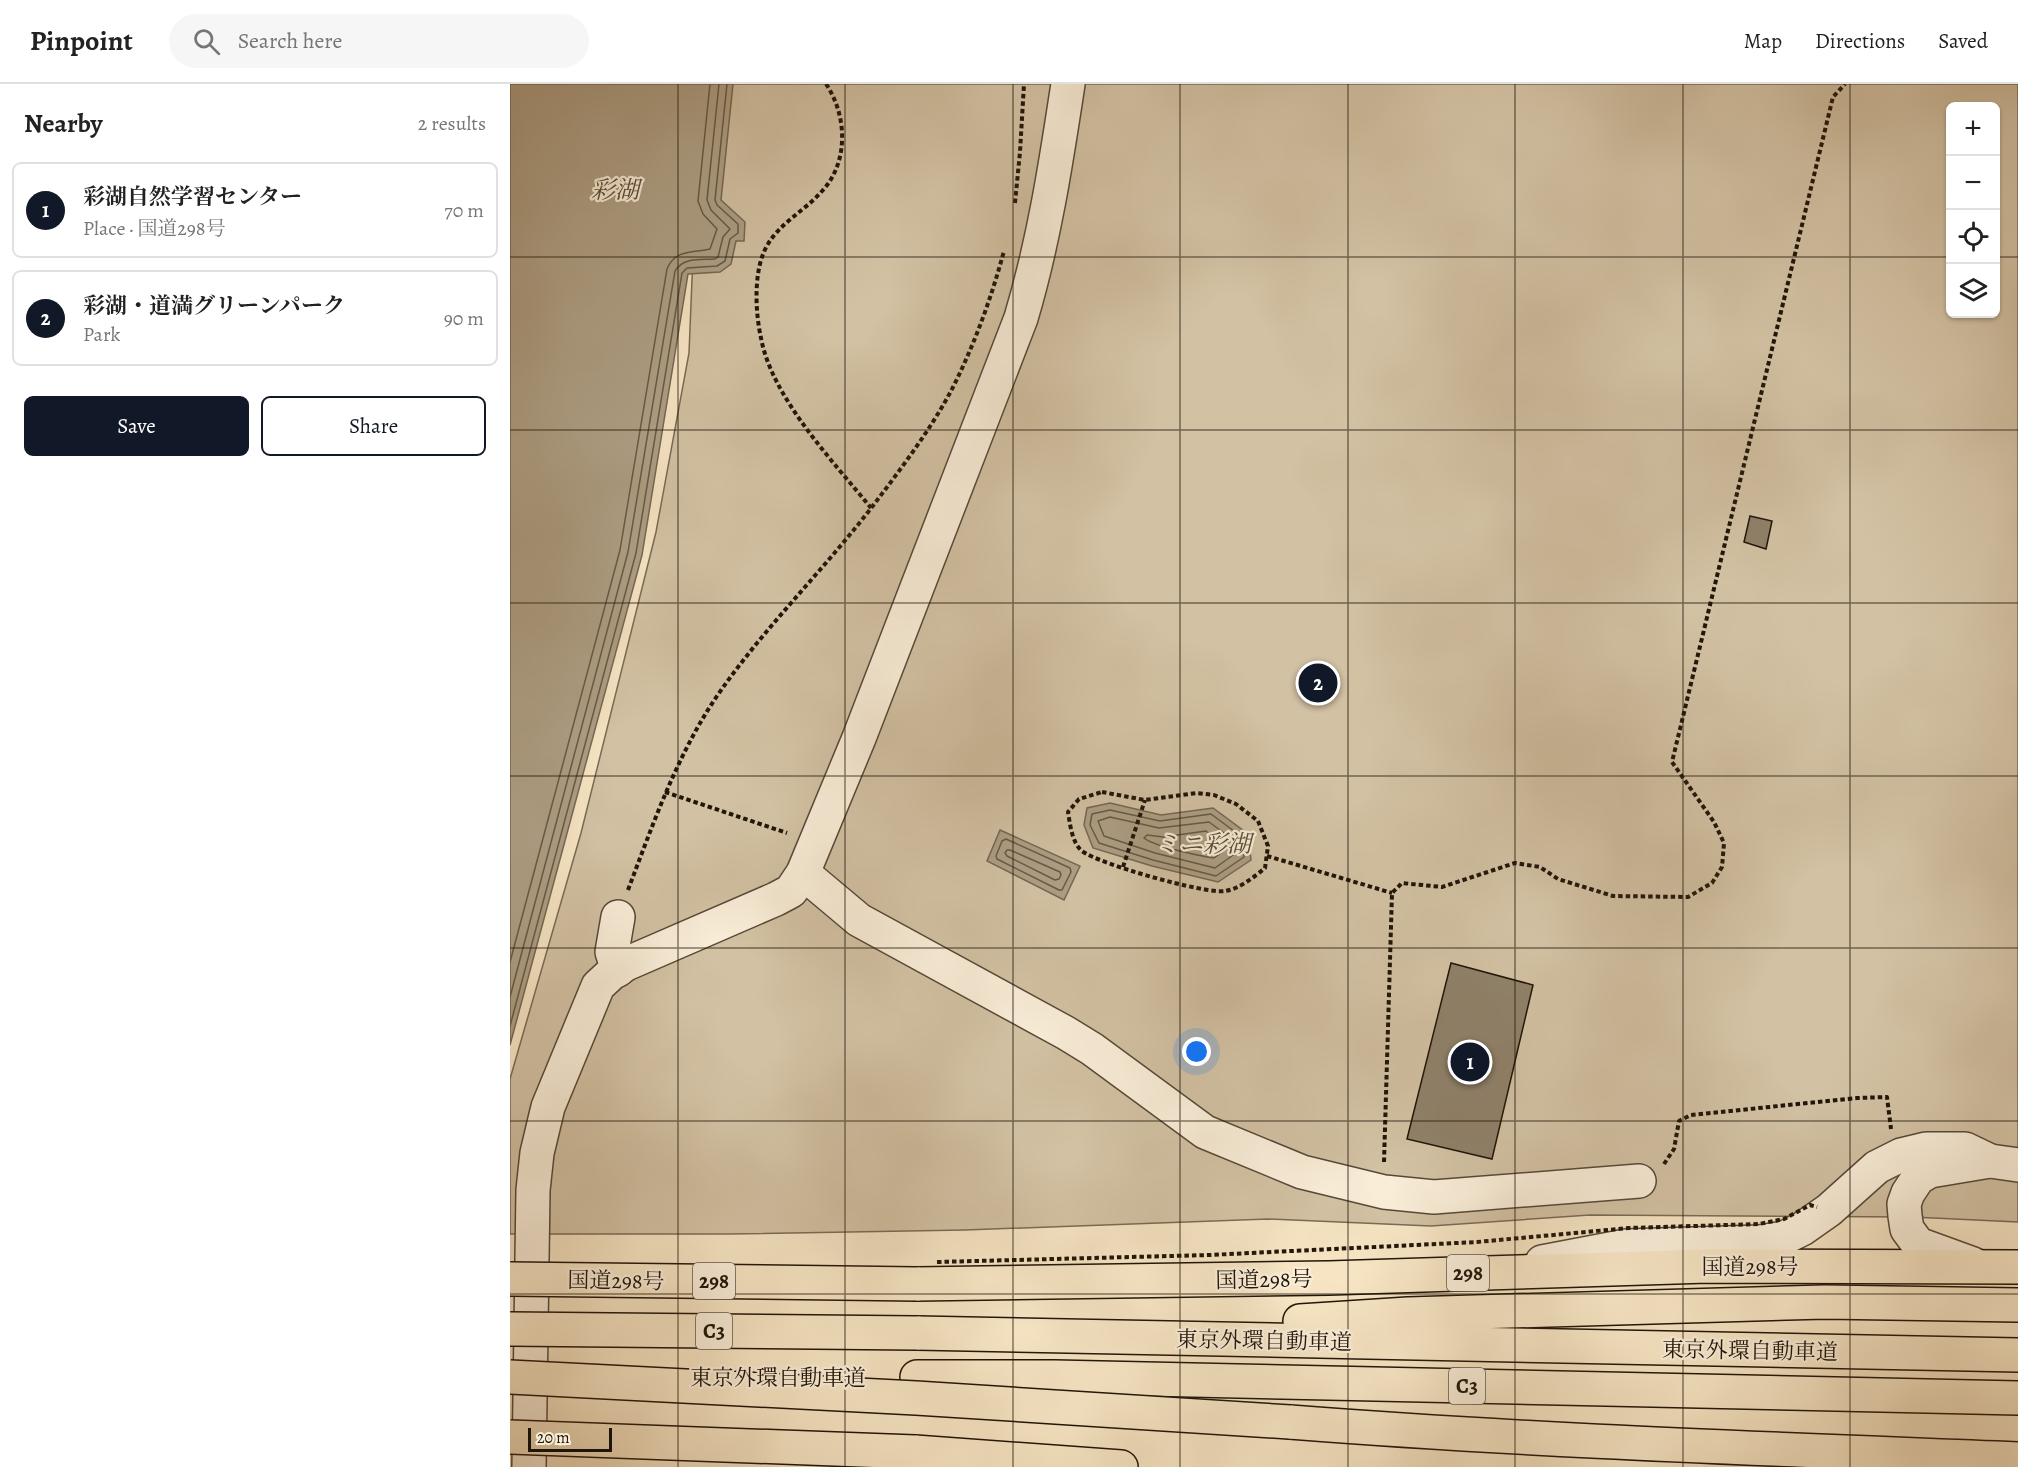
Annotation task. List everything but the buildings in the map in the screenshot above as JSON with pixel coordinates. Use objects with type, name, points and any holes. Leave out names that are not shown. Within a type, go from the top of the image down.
[{"type":"highway","name":"国道298号","points":[[510,1279],[925,1273],[1329,1278],[1707,1266],[2018,1267]]},
{"type":"highway","points":[[1056,1335],[1408,1314],[1825,1302],[2018,1305]]},
{"type":"highway","name":"東京外環自動車道","points":[[510,1329],[1056,1335],[2018,1355]]},
{"type":"highway","name":"東京外環自動車道","points":[[517,1386],[1067,1377],[2018,1398]]},
{"type":"highway","points":[[517,1386],[916,1398],[1388,1430],[2018,1459]]},
{"type":"highway","points":[[510,1438],[915,1452],[1006,1462],[1122,1467]]},
{"type":"lane","points":[[510,1438],[517,1386],[537,1153],[548,1107],[598,986],[626,964],[791,891],[804,873],[859,738],[1021,318],[1035,270],[1049,205],[1068,84]]},
{"type":"lane","points":[[804,873],[859,920],[1066,1033],[1092,1049],[1205,1132],[1302,1172],[1384,1192],[1434,1197],[1639,1181]]},
{"type":"lane","points":[[618,917],[612,952],[618,970]]},
{"type":"lane","points":[[1481,1273],[1626,1246],[1760,1242],[1784,1238],[1802,1229],[1829,1210],[1877,1167],[1901,1155],[1926,1149],[1965,1149],[2004,1163]]},
{"type":"lane","points":[[1982,1267],[1918,1244],[1907,1229],[1904,1204],[1908,1193],[1918,1179],[1930,1171],[2004,1163]]},
{"type":"lane","points":[[517,1386],[529,1467]]},
{"type":"path","points":[[826,84],[840,113],[843,141],[839,159],[825,188],[786,223],[768,243],[761,259],[757,281],[761,338],[772,374],[806,427],[871,508]]},
{"type":"path","points":[[1013,211],[1020,153],[1024,84]]},
{"type":"path","points":[[1384,1192],[1392,893],[1402,884],[1442,887],[1515,863],[1540,867],[1558,879],[1613,896],[1688,897],[1712,883],[1722,867],[1724,843],[1714,822],[1672,762],[1833,97],[1845,84]]},
{"type":"path","points":[[618,917],[665,792],[693,737],[716,698],[742,662],[871,508],[911,455],[949,393],[967,358],[996,283],[1007,243]]},
{"type":"path","points":[[1102,792],[1145,800],[1197,793],[1214,795],[1236,804],[1257,821],[1268,846],[1267,856],[1265,868],[1252,879],[1225,891],[1185,887],[1100,860],[1080,850],[1071,830],[1068,812],[1079,799],[1102,792]]},
{"type":"path","points":[[1123,867],[1145,800]]},
{"type":"path","points":[[1267,856],[1392,893]]},
{"type":"path","points":[[1639,1181],[1654,1175],[1669,1159],[1674,1149],[1679,1121],[1691,1115],[1887,1097],[1891,1130]]},
{"type":"path","points":[[925,1273],[1209,1255],[1477,1242],[1629,1228],[1759,1224],[1784,1219],[1810,1205],[1817,1207]]},
{"type":"shaded area","points":[[700,84],[2018,84],[2018,1222],[1912,1217],[1590,1215],[1431,1226],[1268,1219],[965,1230],[728,1234],[510,1234],[510,1079],[581,833],[656,532],[689,353]]},
{"type":"water","name":"彩湖","points":[[510,84],[733,84],[721,200],[745,222],[744,241],[736,241],[731,264],[720,272],[688,274],[642,555],[510,1045]]},
{"type":"water","name":"ミニ彩湖","points":[[1110,803],[1161,815],[1213,808],[1248,834],[1251,860],[1218,882],[1152,866],[1093,848],[1084,825],[1087,808]]},
{"type":"water","points":[[1000,830],[1080,866],[1064,900],[987,861]]},
{"type":"place","name":"彩湖・道満グリーンパーク","points":[[1318,683]]},
{"type":"place","name":"彩湖自然学習センター","points":[[1470,1062]]}]
